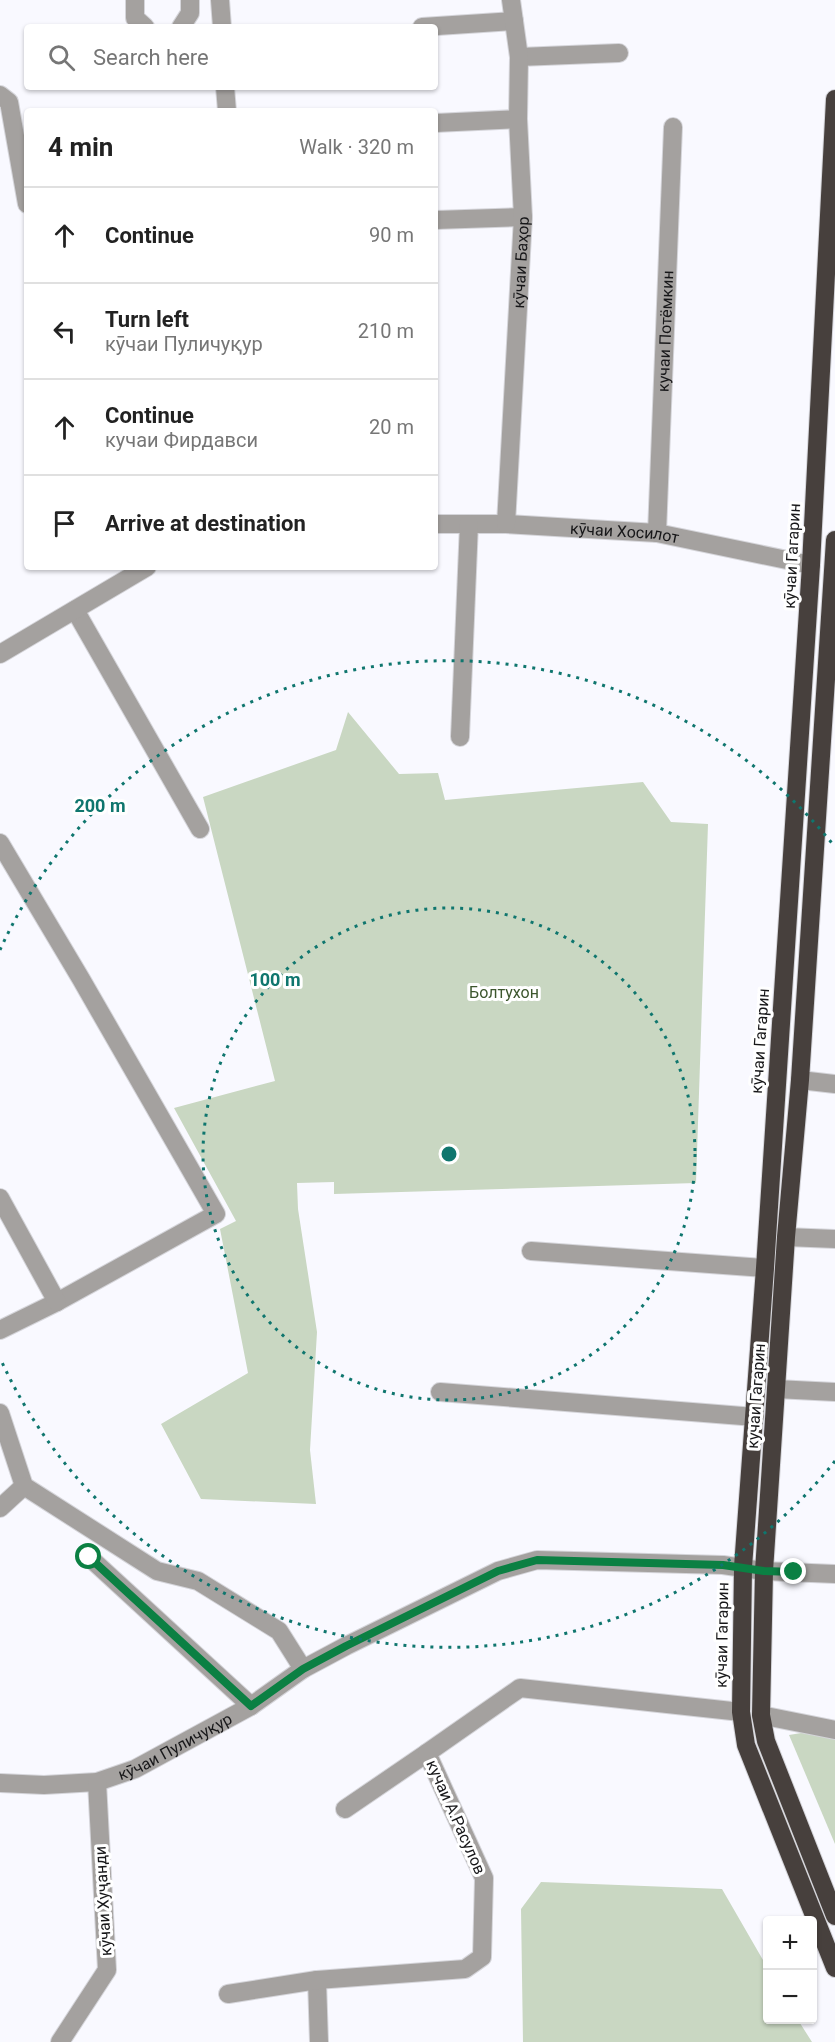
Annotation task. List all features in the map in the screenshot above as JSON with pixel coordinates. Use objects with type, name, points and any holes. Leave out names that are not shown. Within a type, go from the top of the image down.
[{"type":"highway","name":"кӯчаи Гагарин","points":[[835,99],[811,565],[743,1568],[741,1712],[746,1745],[835,1968]]},
{"type":"highway","points":[[800,1080],[835,540]]},
{"type":"highway","name":"кучаи Гагарин","points":[[761,1715],[764,1571],[786,1237],[800,1080]]},
{"type":"highway","points":[[761,1715],[766,1741],[835,1916]]},
{"type":"street","points":[[135,0],[135,18],[142,24]]},
{"type":"street","points":[[183,24],[190,13],[190,0]]},
{"type":"street","points":[[220,0],[222,24]]},
{"type":"street","name":"кӯчаи Баҳор","points":[[506,524],[522,217],[518,119],[519,57],[511,0]]},
{"type":"street","points":[[438,26],[513,21]]},
{"type":"street","points":[[519,57],[619,53]]},
{"type":"street","points":[[225,90],[227,108]]},
{"type":"street","points":[[0,95],[9,102],[24,187]]},
{"type":"street","points":[[438,123],[518,119]]},
{"type":"street","name":"кучаи Потёмкин","points":[[657,533],[673,127]]},
{"type":"street","points":[[438,220],[522,217]]},
{"type":"street","name":"кӯчаи Хосилот","points":[[438,524],[506,524],[657,533],[811,565]]},
{"type":"street","points":[[460,737],[469,524]]},
{"type":"street","points":[[0,654],[142,570]]},
{"type":"street","points":[[75,610],[200,829]]},
{"type":"street","points":[[0,843],[216,1214],[57,1302],[0,1330]]},
{"type":"street","points":[[800,1080],[835,1083]]},
{"type":"street","points":[[0,1198],[57,1302]]},
{"type":"street","points":[[786,1237],[835,1239]]},
{"type":"street","points":[[531,1251],[765,1268]]},
{"type":"street","points":[[776,1389],[835,1392]]},
{"type":"street","points":[[440,1392],[755,1417]]},
{"type":"street","points":[[0,1413],[24,1486],[157,1571],[198,1581],[279,1631],[303,1669]]},
{"type":"street","points":[[0,1508],[24,1486]]},
{"type":"street","points":[[89,1557],[251,1706]]},
{"type":"street","name":"кӯчаи Пуличуқур","points":[[0,1783],[44,1785],[97,1782],[135,1769],[251,1706],[303,1669],[346,1646],[498,1571],[537,1560],[723,1565],[764,1571],[835,1574]]},
{"type":"street","name":"кучаи А.Расулов","points":[[228,1994],[317,1980],[465,1969],[482,1957],[484,1878],[428,1753],[520,1688],[741,1712]]},
{"type":"street","points":[[761,1715],[835,1730]]},
{"type":"street","points":[[345,1809],[428,1753]]},
{"type":"street","name":"кӯчаи Хуҷанди","points":[[60,2042],[107,1970],[97,1782]]},
{"type":"street","points":[[317,1980],[319,2042]]},
{"type":"green space","name":"Болтухон","points":[[348,712],[399,774],[438,773],[445,800],[643,782],[671,822],[708,824],[696,1183],[334,1194],[334,1182],[297,1183],[298,1209],[317,1332],[310,1450],[316,1504],[201,1499],[161,1424],[248,1373],[220,1229],[236,1221],[174,1108],[275,1081],[203,797],[336,750]]},
{"type":"green space","points":[[819,1730],[835,1733],[835,1844],[789,1735]]},
{"type":"green space","points":[[541,1882],[722,1889],[763,1960],[763,2024],[801,2024],[812,2042],[523,2042],[521,1909]]},
{"type":"route","points":[[89,1557],[251,1706],[303,1669],[346,1646],[498,1571],[537,1560],[723,1565],[764,1571],[794,1572]]}]
